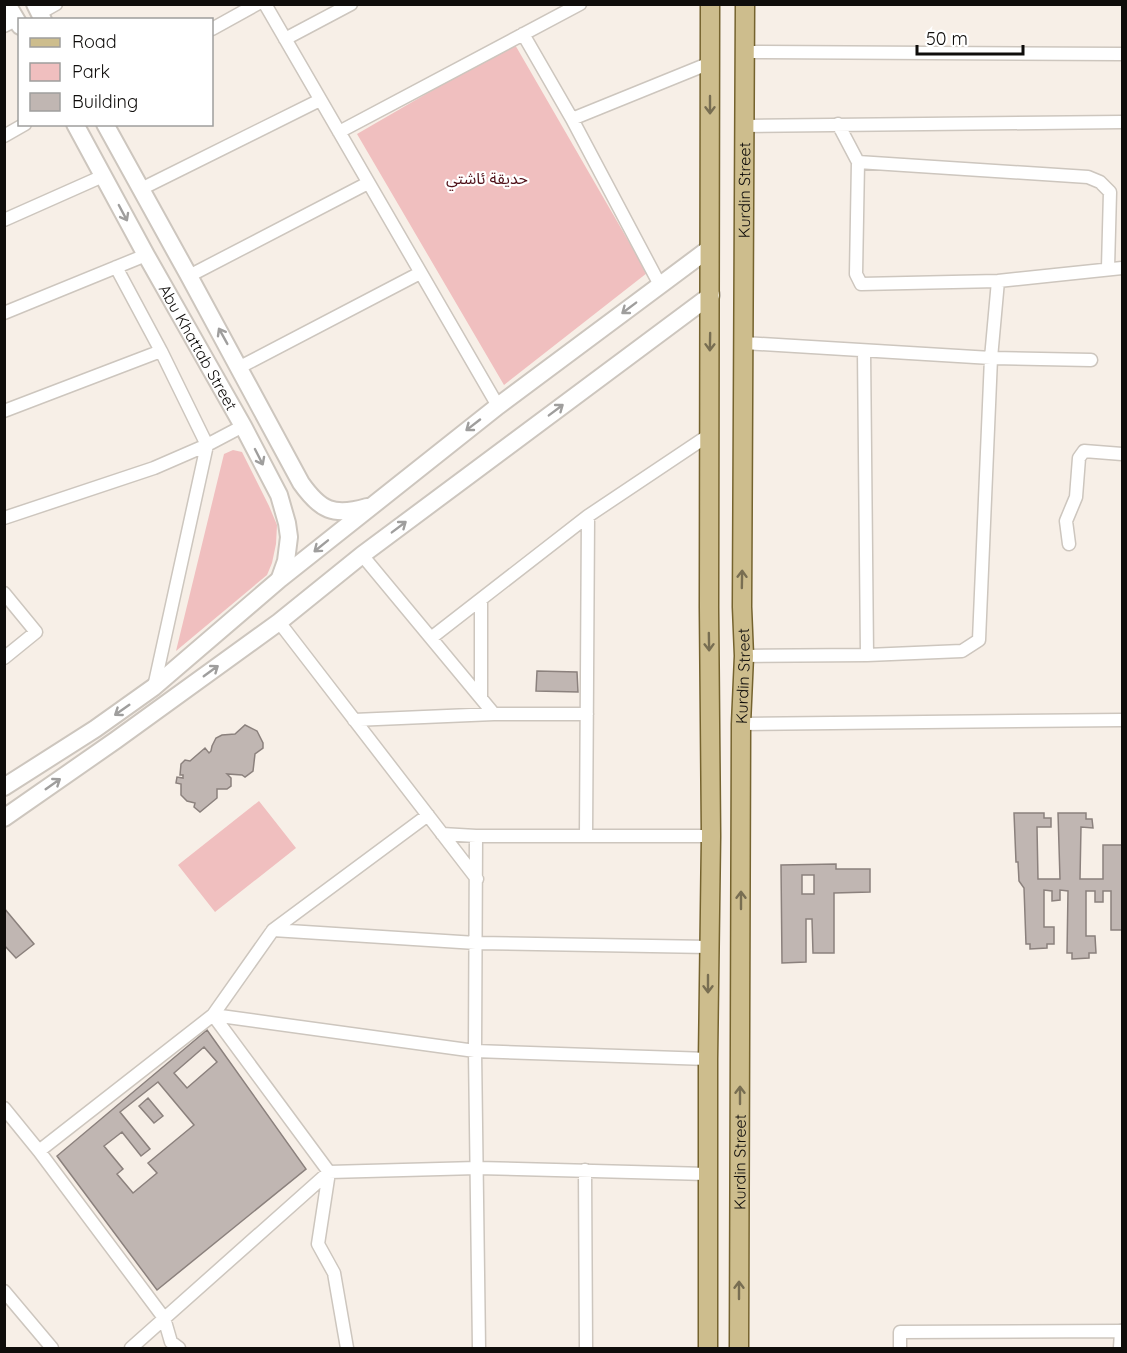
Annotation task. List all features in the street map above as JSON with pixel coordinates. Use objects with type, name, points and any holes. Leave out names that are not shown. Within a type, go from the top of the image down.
[{"type":"main road","points":[[7,4],[13,24]]},
{"type":"main road","name":"Kurdin Street","points":[[708,1348],[707,1174],[711,836],[710,4]]},
{"type":"main road","name":"Kurdin Street","points":[[739,1348],[741,724],[744,656],[742,606],[745,4]]},
{"type":"main road","name":"Abu Khattab Street","points":[[76,126],[279,495],[289,537],[286,561],[279,579]]},
{"type":"main road","name":"Abu Khattab Street","points":[[106,126],[311,498],[325,508],[337,511],[370,506]]},
{"type":"main road","points":[[4,787],[77,741],[154,687],[279,579],[370,506],[498,406],[710,248]]},
{"type":"main road","points":[[4,818],[279,622],[362,555],[711,295]]},
{"type":"main road","points":[[279,495],[301,483]]},
{"type":"main road","points":[[709,608],[742,606]]},
{"type":"street","points":[[39,12],[56,4]]},
{"type":"street","points":[[213,28],[257,4]]},
{"type":"street","points":[[265,4],[498,406]]},
{"type":"street","points":[[285,39],[351,4]]},
{"type":"street","points":[[339,132],[580,4]]},
{"type":"street","points":[[523,34],[572,120],[660,285]]},
{"type":"street","points":[[744,52],[1122,54]]},
{"type":"street","points":[[572,120],[710,63]]},
{"type":"street","points":[[141,189],[320,100]]},
{"type":"street","points":[[745,126],[1122,122]]},
{"type":"street","points":[[838,124],[858,162],[856,274],[861,284],[998,281],[1122,268]]},
{"type":"street","points":[[4,136],[22,126]]},
{"type":"street","points":[[858,162],[1088,177],[1100,182],[1110,192],[1108,268]]},
{"type":"street","points":[[4,220],[103,176]]},
{"type":"street","points":[[189,276],[369,183]]},
{"type":"street","points":[[4,313],[146,255]]},
{"type":"street","points":[[116,267],[161,351],[207,446],[154,687]]},
{"type":"street","points":[[240,367],[420,273]]},
{"type":"street","points":[[744,656],[867,655],[962,651],[979,640],[991,358],[998,281]]},
{"type":"street","points":[[744,343],[991,358],[1091,360]]},
{"type":"street","points":[[4,411],[161,351]]},
{"type":"street","points":[[864,351],[867,655]]},
{"type":"street","points":[[4,518],[154,468],[207,446],[243,426]]},
{"type":"street","points":[[431,638],[588,516],[709,435]]},
{"type":"street","points":[[1068,544],[1066,521],[1076,497],[1079,458],[1084,451],[1122,454]]},
{"type":"street","points":[[586,836],[588,516]]},
{"type":"street","points":[[362,555],[494,714]]},
{"type":"street","points":[[4,593],[36,632],[4,658]]},
{"type":"street","points":[[481,599],[481,698]]},
{"type":"street","points":[[279,622],[477,879]]},
{"type":"street","points":[[354,720],[494,714],[587,714]]},
{"type":"street","points":[[741,724],[1122,720]]},
{"type":"street","points":[[39,1151],[213,1015],[273,930],[428,815]]},
{"type":"street","points":[[442,834],[711,836]]},
{"type":"street","points":[[476,836],[475,1051],[479,1348]]},
{"type":"street","points":[[273,930],[476,943],[709,947]]},
{"type":"street","points":[[213,1015],[475,1051],[708,1059]]},
{"type":"street","points":[[213,1015],[329,1172],[318,1244],[334,1273],[347,1348]]},
{"type":"street","points":[[4,1108],[164,1318],[171,1342],[179,1348]]},
{"type":"street","points":[[131,1348],[329,1172],[477,1168],[707,1174]]},
{"type":"street","points":[[585,1170],[586,1348]]},
{"type":"street","points":[[4,1291],[52,1348]]},
{"type":"street","points":[[900,1348],[900,1332],[1122,1331],[1120,1348]]},
{"type":"green space","name":"حديقة ئاشتي","points":[[514,43],[647,273],[504,385],[357,134]]},
{"type":"green space","points":[[233,450],[242,452],[277,525],[272,563],[267,575],[176,651],[224,454]]},
{"type":"green space","points":[[259,801],[296,848],[215,912],[178,865]]},
{"type":"building","points":[[537,671],[577,672],[578,692],[536,691]]},
{"type":"building","points":[[245,725],[257,731],[263,743],[263,748],[255,754],[253,771],[245,777],[227,774],[231,778],[231,786],[227,789],[217,789],[217,798],[200,812],[194,807],[195,803],[187,801],[181,795],[181,784],[176,783],[177,777],[183,778],[183,775],[180,775],[181,764],[185,760],[190,761],[205,748],[209,753],[216,738],[235,734]]},
{"type":"building","points":[[1014,813],[1044,813],[1044,818],[1051,818],[1051,827],[1037,827],[1038,879],[1060,879],[1058,813],[1086,813],[1086,819],[1092,819],[1093,828],[1081,827],[1080,879],[1103,879],[1103,845],[1122,845],[1122,930],[1111,930],[1111,891],[1103,891],[1103,902],[1095,902],[1095,891],[1086,891],[1086,936],[1095,936],[1096,953],[1089,953],[1089,958],[1072,959],[1072,953],[1067,953],[1068,891],[1060,890],[1060,900],[1052,901],[1052,891],[1044,890],[1044,927],[1054,927],[1054,944],[1047,944],[1047,948],[1030,949],[1030,944],[1026,944],[1024,888],[1019,881],[1018,862],[1016,862]]},
{"type":"building","points":[[836,864],[836,869],[870,869],[870,892],[834,893],[834,953],[813,953],[812,919],[806,919],[806,962],[782,963],[781,865]],"holes":[[[802,875],[814,875],[814,894],[802,894]]]},
{"type":"building","points":[[4,908],[34,944],[16,958],[4,945]]},
{"type":"building","points":[[207,1030],[306,1169],[157,1290],[57,1156]]},
{"type":"building","points":[[204,1047],[217,1062],[187,1088],[174,1073]]},
{"type":"building","points":[[158,1082],[194,1125],[148,1163],[157,1173],[133,1193],[117,1174],[123,1169],[104,1146],[122,1132],[141,1156],[150,1149],[120,1112]],"holes":[[[148,1098],[163,1116],[154,1123],[139,1106]]]}]
